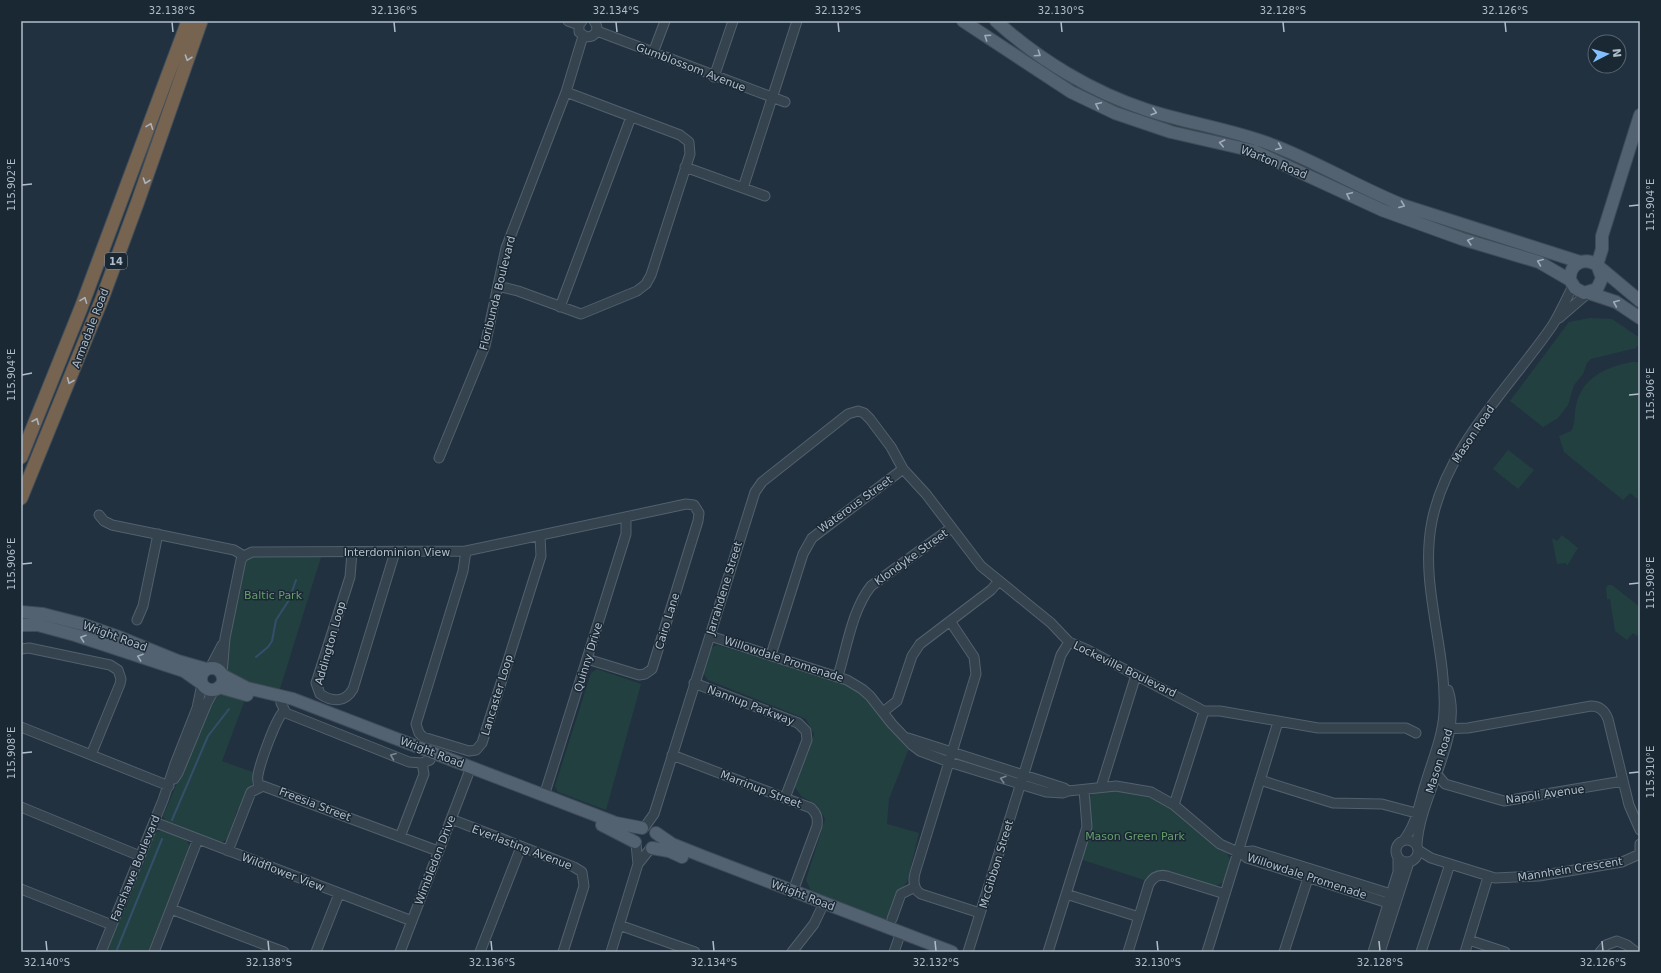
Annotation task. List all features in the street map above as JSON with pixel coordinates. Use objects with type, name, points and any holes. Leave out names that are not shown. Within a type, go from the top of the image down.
[{"type":"highway","name":"Armadale Road","points":[[21,457],[84,300],[188,21]]},
{"type":"highway","name":"Armadale Road","points":[[21,498],[102,300],[201,21]]},
{"type":"main road","name":"Warton Road","points":[[964,21],[1071,92],[1101,107],[1138,122],[1171,132],[1242,147],[1298,170],[1382,210],[1462,239],[1540,262],[1572,283],[1581,292],[1616,302],[1640,318]]},
{"type":"main road","name":"Warton Road","points":[[996,21],[1028,47],[1060,69],[1109,95],[1146,110],[1252,137],[1405,206],[1582,262],[1590,262],[1598,266],[1640,301]]},
{"type":"main road","points":[[1572,283],[1573,268],[1582,262],[1593,251],[1602,236],[1640,115]]},
{"type":"main road","points":[[1298,170],[1303,159]]},
{"type":"main road","points":[[1588,293],[1596,289],[1601,282],[1602,274],[1598,266],[1602,249],[1602,236]]},
{"type":"main road","name":"Wright Road","points":[[21,612],[70,620],[119,637],[178,661],[208,668]]},
{"type":"main road","name":"Wright Road","points":[[21,625],[38,625],[74,635],[184,671],[201,683]]},
{"type":"main road","points":[[208,668],[217,669],[219,681],[207,689],[201,683],[201,675],[208,668]]},
{"type":"main road","name":"Wright Road","points":[[219,681],[426,761],[470,771],[544,796],[616,823],[649,830],[678,846],[793,891],[823,906]]},
{"type":"main road","name":"Wright Road","points":[[219,681],[293,699],[603,826],[636,843]]},
{"type":"main road","points":[[649,830],[656,843],[651,849],[642,849],[636,843],[635,835],[649,830]]},
{"type":"main road","name":"Wright Road","points":[[651,849],[672,852],[823,906],[900,936],[952,952]]},
{"type":"main road","name":"Wright Road","points":[[900,936],[932,952]]},
{"type":"street","points":[[568,21],[580,23],[579,32],[583,36],[589,37],[596,32],[597,25],[594,21]]},
{"type":"street","points":[[653,53],[665,21]]},
{"type":"street","points":[[714,77],[733,21]]},
{"type":"street","points":[[743,188],[797,21]]},
{"type":"street","name":"Gumblossom Avenue","points":[[596,32],[714,77],[785,102]]},
{"type":"street","name":"Floribunda Boulevard","points":[[439,458],[485,346],[506,248],[566,92],[583,36]]},
{"type":"street","points":[[498,286],[518,291],[581,314],[637,291],[646,284],[651,275],[685,167],[690,147],[686,138],[566,92]]},
{"type":"street","points":[[560,307],[631,116]]},
{"type":"street","points":[[685,167],[765,196]]},
{"type":"street","name":"Mason Road","points":[[1380,952],[1415,854],[1417,834],[1436,773],[1446,726],[1443,678],[1429,562],[1432,522],[1440,492],[1460,450],[1552,325],[1572,283]]},
{"type":"street","name":"Mason Road","points":[[1552,325],[1588,293]]},
{"type":"street","name":"Lockeville Boulevard","points":[[860,412],[870,419],[893,451],[903,469],[922,490],[973,558],[998,582],[1051,623],[1069,642],[1181,697],[1204,710],[1220,711],[1278,722],[1328,729],[1406,728],[1416,733]]},
{"type":"street","name":"Jarrahdene Street","points":[[649,830],[694,683],[757,488],[762,482],[848,414],[860,412]]},
{"type":"street","name":"Waterous Street","points":[[771,655],[802,554],[809,542],[816,533],[903,469]]},
{"type":"street","name":"Interdominion View","points":[[244,556],[252,552],[466,551],[686,504],[692,504],[697,508]]},
{"type":"street","name":"Cairo Lane","points":[[587,658],[640,675],[645,674],[652,669],[698,521],[699,513],[697,508]]},
{"type":"street","points":[[99,515],[108,524],[234,550],[244,556],[241,560],[225,638],[219,681]]},
{"type":"street","name":"Quinny Drive","points":[[544,796],[626,534],[626,517]]},
{"type":"street","name":"Klondyke Street","points":[[838,676],[859,607],[871,586],[951,528]]},
{"type":"street","points":[[137,620],[143,606],[158,534]]},
{"type":"street","name":"Lancaster Loop","points":[[466,551],[463,570],[416,724],[419,733],[423,737],[469,751],[476,750],[482,743],[541,556],[540,536]]},
{"type":"street","name":"Addington Loop","points":[[352,552],[350,577],[316,683],[320,694],[329,699],[336,700],[343,700],[349,696],[353,689],[396,552]]},
{"type":"street","points":[[883,712],[897,701],[912,656],[920,644],[990,590],[998,582]]},
{"type":"street","points":[[950,621],[971,652],[977,667],[975,681],[915,873],[915,887],[921,894],[980,912]]},
{"type":"street","name":"Willowdale Promenade","points":[[710,636],[838,676],[862,689],[906,738],[920,751],[951,758],[1022,780],[1038,790],[1056,793],[1116,786],[1137,788],[1151,792],[1174,805],[1220,844],[1239,852],[1253,851],[1309,873],[1389,898]]},
{"type":"street","points":[[208,668],[225,638]]},
{"type":"street","name":"McGibbon Street","points":[[968,952],[1062,655],[1069,642]]},
{"type":"street","points":[[21,649],[29,648],[110,665],[118,670],[121,679],[120,684],[91,755]]},
{"type":"street","points":[[1101,787],[1136,675]]},
{"type":"street","name":"Fanshawe Boulevard","points":[[169,785],[178,773],[207,703],[219,681]]},
{"type":"street","name":"Fanshawe Boulevard","points":[[101,952],[169,785],[175,764],[197,708],[201,683]]},
{"type":"street","name":"Nannup Parkway","points":[[694,683],[798,723],[804,728],[807,740],[785,798]]},
{"type":"street","points":[[1446,726],[1482,724],[1591,706],[1598,707],[1604,711],[1608,719],[1623,781],[1632,811],[1640,830]]},
{"type":"street","points":[[228,851],[249,796],[259,787],[258,776],[262,761],[283,707]]},
{"type":"street","points":[[1174,805],[1204,710]]},
{"type":"street","points":[[1206,952],[1239,852],[1278,722]]},
{"type":"street","name":"Mason Road","points":[[1403,841],[1411,829],[1446,726]]},
{"type":"street","points":[[21,727],[169,785]]},
{"type":"street","name":"Marrinup Street","points":[[672,755],[811,808],[818,817],[817,826],[793,891]]},
{"type":"street","points":[[400,837],[424,774],[426,761]]},
{"type":"street","name":"Wimbledon Drive","points":[[400,952],[470,771]]},
{"type":"street","points":[[1431,789],[1445,784],[1436,773]]},
{"type":"street","points":[[1260,780],[1333,803],[1382,804],[1416,813]]},
{"type":"street","name":"Napoli Avenue","points":[[1445,784],[1504,801],[1623,781]]},
{"type":"street","name":"Freesia Street","points":[[259,787],[268,787],[438,851]]},
{"type":"street","points":[[1048,952],[1087,827],[1084,790]]},
{"type":"street","points":[[21,808],[140,856]]},
{"type":"street","points":[[1632,811],[1640,817]]},
{"type":"street","name":"Everlasting Avenue","points":[[451,819],[574,867],[583,875],[584,886],[563,952]]},
{"type":"street","name":"Wildflower View","points":[[154,822],[412,921]]},
{"type":"street","points":[[154,952],[198,839]]},
{"type":"street","points":[[1373,952],[1398,872],[1397,848],[1403,841],[1409,840],[1415,854],[1403,861],[1398,857]]},
{"type":"street","points":[[611,952],[638,864],[636,843]]},
{"type":"street","points":[[1640,844],[1640,853]]},
{"type":"street","points":[[480,952],[521,846]]},
{"type":"street","points":[[638,864],[651,849]]},
{"type":"street","name":"Mannhein Crescent","points":[[1415,854],[1488,877],[1508,878],[1540,876],[1622,862],[1640,853]]},
{"type":"street","points":[[1421,952],[1450,864]]},
{"type":"street","points":[[1284,952],[1309,873]]},
{"type":"street","points":[[1128,952],[1149,884],[1152,879],[1158,875],[1167,876],[1225,894]]},
{"type":"street","points":[[1464,952],[1488,877]]},
{"type":"street","points":[[892,919],[901,894],[915,887]]},
{"type":"street","points":[[21,889],[112,925]]},
{"type":"street","points":[[316,952],[339,894]]},
{"type":"street","points":[[1066,894],[1139,917]]},
{"type":"street","points":[[792,952],[814,924],[823,906]]},
{"type":"street","points":[[171,909],[284,952]]},
{"type":"street","points":[[619,925],[695,952]]},
{"type":"street","points":[[894,952],[900,936]]},
{"type":"street","points":[[1468,940],[1505,952]]},
{"type":"street","points":[[1600,952],[1606,945],[1617,941],[1627,945],[1636,952]]},
{"type":"green space","points":[[1590,318],[1612,319],[1640,338],[1640,343],[1636,348],[1591,359],[1587,363],[1583,374],[1574,385],[1568,405],[1558,418],[1543,427],[1510,401],[1569,322]]},
{"type":"green space","points":[[1631,362],[1640,362],[1640,501],[1630,493],[1623,500],[1564,452],[1559,436],[1571,431],[1574,425],[1576,406],[1579,396],[1589,381],[1596,375],[1612,367]]},
{"type":"green space","points":[[1508,450],[1534,470],[1518,489],[1493,469]]},
{"type":"green space","points":[[1562,535],[1578,548],[1567,566],[1566,563],[1557,564],[1552,538],[1557,541]]},
{"type":"green space","name":"Baltic Park","points":[[263,555],[267,557],[278,557],[282,555],[288,557],[321,557],[279,692],[249,686],[227,671],[226,661],[229,633],[245,561],[251,556]]},
{"type":"green space","points":[[1608,585],[1612,585],[1640,607],[1640,632],[1637,636],[1633,633],[1627,640],[1615,631],[1610,599],[1607,599],[1606,588]]},
{"type":"green space","points":[[717,645],[837,680],[861,693],[909,748],[889,799],[887,824],[919,833],[907,882],[895,898],[888,920],[811,891],[806,880],[825,819],[817,805],[801,796],[795,787],[814,734],[806,719],[708,680],[703,673],[711,648]]},
{"type":"green space","points":[[597,669],[641,684],[606,810],[558,792],[555,786],[591,673]]},
{"type":"green space","points":[[216,693],[246,697],[222,761],[255,773],[249,791],[240,808],[237,810],[228,839],[220,843],[167,823],[163,816]]},
{"type":"green space","name":"Mason Green Park","points":[[1114,789],[1151,798],[1154,797],[1183,816],[1183,819],[1203,836],[1206,836],[1227,853],[1230,860],[1225,881],[1218,885],[1211,885],[1161,870],[1153,873],[1143,886],[1144,880],[1083,860],[1081,857],[1089,799],[1093,793]]},
{"type":"green space","points":[[165,830],[186,838],[190,848],[151,952],[106,952],[123,909],[126,908],[133,889],[132,886],[135,878],[138,877],[146,858],[145,855],[149,843],[157,832]]},
{"type":"waterway","points":[[256,657],[268,647],[272,641],[276,620],[289,600],[296,580]]},
{"type":"waterway","points":[[172,820],[208,736],[229,709]]},
{"type":"waterway","points":[[116,952],[162,839]]}]
